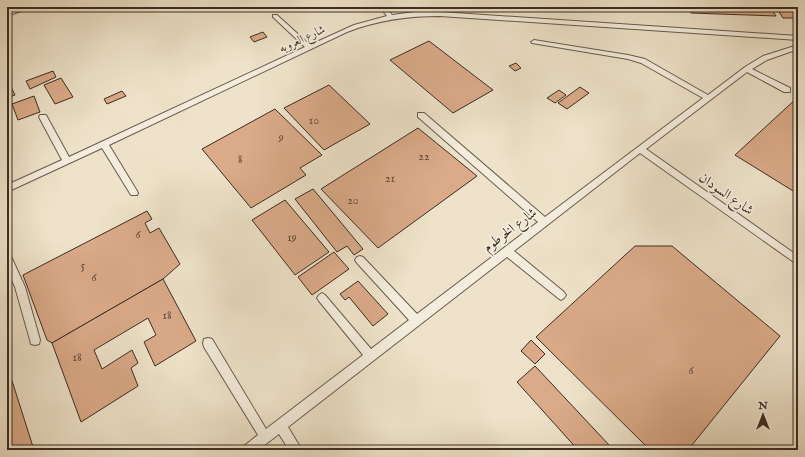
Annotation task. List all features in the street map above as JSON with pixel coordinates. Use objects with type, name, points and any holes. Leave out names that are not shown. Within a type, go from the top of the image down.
[{"type":"street","points":[[7,11],[19,7]]},
{"type":"lane","points":[[383,7],[390,16]]},
{"type":"lane","name":"شارع العروبه","points":[[7,189],[359,25],[390,16],[407,14],[440,14],[798,38]]},
{"type":"lane","points":[[275,16],[310,48]]},
{"type":"lane","points":[[534,42],[614,54],[636,59],[708,98]]},
{"type":"lane","name":"شارع الخرطوم","points":[[248,450],[708,98],[765,58],[798,47]]},
{"type":"lane","points":[[748,69],[788,90]]},
{"type":"lane","points":[[421,115],[544,222]]},
{"type":"lane","points":[[43,117],[67,161]]},
{"type":"lane","points":[[104,144],[134,193]]},
{"type":"lane","name":"شارع السودان","points":[[640,149],[798,261]]},
{"type":"lane","points":[[507,251],[561,295]]},
{"type":"lane","points":[[7,257],[20,287],[35,340]]},
{"type":"lane","points":[[360,260],[416,320]]},
{"type":"lane","points":[[322,298],[370,356]]},
{"type":"lane","points":[[208,342],[265,437]]},
{"type":"lane","points":[[280,425],[296,450]]},
{"type":"building","points":[[642,7],[679,7],[680,9],[643,9]]},
{"type":"building","points":[[688,7],[770,7],[776,16],[691,13]]},
{"type":"building","points":[[776,7],[798,7],[798,18],[783,18]]},
{"type":"building","points":[[263,32],[267,37],[254,42],[250,37]]},
{"type":"building","points":[[429,41],[493,90],[453,113],[390,60]]},
{"type":"building","points":[[516,63],[521,68],[515,71],[509,66]]},
{"type":"building","points":[[53,71],[56,77],[30,89],[26,81]]},
{"type":"building","points":[[61,78],[73,97],[55,104],[44,85]]},
{"type":"building","points":[[329,85],[370,124],[324,150],[284,108]]},
{"type":"building","points":[[11,87],[15,95],[7,98],[7,89]]},
{"type":"building","points":[[580,87],[589,93],[567,109],[558,103]]},
{"type":"building","points":[[559,90],[566,95],[555,103],[547,98]]},
{"type":"building","points":[[122,91],[126,96],[107,104],[104,99]]},
{"type":"building","points":[[34,96],[40,112],[18,120],[12,104]]},
{"type":"building","points":[[798,97],[798,194],[735,155]]},
{"type":"building","points":[[275,109],[322,155],[300,168],[306,175],[251,208],[202,149]]},
{"type":"building","points":[[418,128],[477,176],[378,248],[321,189]]},
{"type":"building","points":[[313,189],[363,249],[354,255],[347,246],[337,252],[295,199]]},
{"type":"building","points":[[285,200],[329,252],[295,275],[252,220]]},
{"type":"building","points":[[147,211],[152,219],[145,223],[150,233],[159,228],[180,264],[163,279],[52,343],[47,340],[23,275]]},
{"type":"building","points":[[635,246],[672,246],[780,336],[688,450],[650,450],[536,337]]},
{"type":"building","points":[[334,252],[349,269],[312,295],[298,277]]},
{"type":"building","points":[[163,279],[196,341],[155,366],[144,342],[156,335],[148,318],[94,350],[102,369],[132,350],[138,363],[131,368],[138,386],[81,422],[52,343]]},
{"type":"building","points":[[358,281],[388,314],[373,326],[349,297],[345,300],[340,294]]},
{"type":"building","points":[[531,340],[545,354],[535,364],[521,351]]},
{"type":"building","points":[[7,365],[34,450],[7,450]]},
{"type":"building","points":[[535,366],[610,446],[606,450],[578,450],[517,382]]}]
